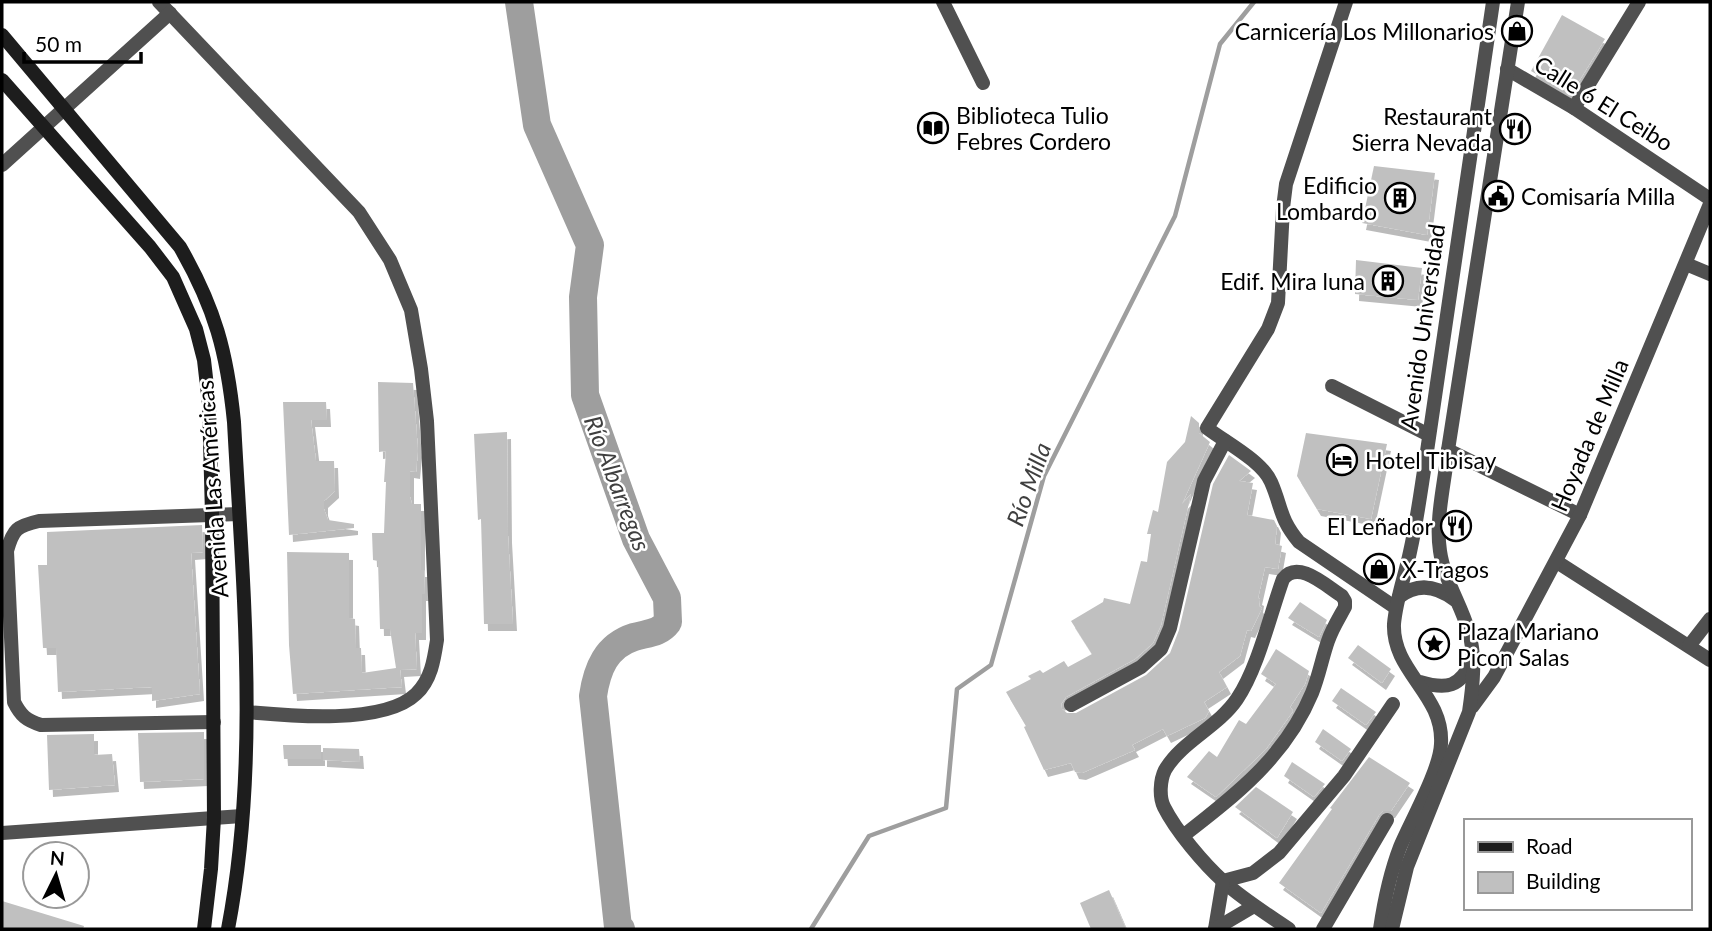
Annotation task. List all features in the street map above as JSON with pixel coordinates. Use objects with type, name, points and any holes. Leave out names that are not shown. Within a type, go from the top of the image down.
[{"type":"street","points":[[159,2],[359,212],[390,260],[411,310],[421,369],[427,421],[437,640],[434,660],[426,681],[415,696],[396,707],[370,713],[339,716],[247,712]]},
{"type":"street","points":[[943,2],[983,83]]},
{"type":"street","points":[[1346,2],[1286,184],[1278,303],[1268,329],[1207,428],[1259,466],[1271,480],[1281,514],[1300,542],[1398,603],[1408,590],[1433,587],[1443,590],[1457,601]]},
{"type":"street","name":"Avenido Universidad","points":[[1380,929],[1399,851],[1437,763],[1441,745],[1439,721],[1420,682],[1407,669],[1395,642],[1398,603],[1416,519],[1493,2]]},
{"type":"street","points":[[1392,929],[1407,867],[1469,712],[1472,690],[1473,659],[1469,632],[1445,576],[1439,550],[1440,522],[1448,450],[1518,2]]},
{"type":"street","points":[[1574,108],[1639,2]]},
{"type":"street","points":[[2,165],[170,13]]},
{"type":"street","name":"Avenida Las Américas","points":[[2,35],[172,237],[199,280],[220,338],[229,373],[239,514],[248,747],[235,896],[229,929]]},
{"type":"street","name":"Calle 6 El Ceibo","points":[[1507,69],[1574,108],[1710,201]]},
{"type":"street","name":"Avenida Las Américas","points":[[2,80],[150,247],[173,277],[197,329],[209,404],[212,514],[214,818],[204,929]]},
{"type":"street","name":"Hoyada de Milla","points":[[1469,712],[1494,677],[1580,516],[1710,201]]},
{"type":"street","points":[[1686,264],[1710,274]]},
{"type":"street","points":[[1332,386],[1429,435]]},
{"type":"street","points":[[1071,705],[1141,667],[1161,649],[1170,628],[1204,481],[1224,442]]},
{"type":"street","points":[[1448,450],[1580,516]]},
{"type":"street","points":[[214,722],[41,725],[28,721],[20,714],[15,702],[7,551],[12,536],[21,525],[39,521],[239,514]]},
{"type":"street","points":[[1557,562],[1710,660]]},
{"type":"street","points":[[1183,836],[1234,796],[1269,763],[1301,717],[1313,692],[1328,642],[1345,607],[1345,601],[1342,596],[1304,572],[1287,572],[1248,681],[1223,716],[1178,755],[1164,772],[1160,792],[1163,806],[1183,836],[1223,881],[1289,929]]},
{"type":"street","points":[[1689,646],[1710,620]]},
{"type":"street","points":[[1420,682],[1433,687],[1460,681],[1473,659]]},
{"type":"street","points":[[1223,881],[1253,873],[1279,853],[1344,776],[1394,704]]},
{"type":"street","points":[[2,833],[242,816]]},
{"type":"street","points":[[1324,929],[1387,820]]},
{"type":"street","points":[[1215,929],[1223,881]]},
{"type":"street","points":[[1215,929],[1254,906]]},
{"type":"building","points":[[1562,15],[1605,39],[1571,94],[1531,71]]},
{"type":"building","name":"Edificio Lombardo","points":[[1374,166],[1435,173],[1427,235],[1362,223]]},
{"type":"building","name":"Edif. Mira luna","points":[[1356,260],[1422,268],[1418,300],[1355,294]]},
{"type":"building","points":[[378,382],[413,383],[418,451],[416,472],[410,471],[410,497],[412,504],[421,504],[421,570],[424,570],[425,594],[422,594],[422,633],[415,633],[417,669],[400,670],[402,687],[293,694],[287,552],[349,553],[349,618],[355,619],[356,648],[361,648],[362,673],[396,668],[390,629],[380,629],[378,561],[373,560],[372,533],[384,533],[386,482],[386,451],[379,452]]},
{"type":"building","points":[[283,402],[326,402],[327,420],[311,420],[316,461],[334,461],[335,491],[324,501],[324,509],[328,520],[354,524],[354,528],[289,535]]},
{"type":"building","points":[[1191,416],[1199,423],[1199,433],[1210,442],[1182,504],[1191,494],[1161,625],[1153,643],[1135,659],[1066,697],[1061,704],[1062,709],[1067,713],[1076,713],[1146,675],[1170,653],[1179,630],[1213,484],[1229,455],[1251,471],[1239,481],[1253,483],[1247,515],[1274,520],[1277,526],[1275,544],[1282,546],[1278,569],[1265,567],[1258,598],[1262,608],[1251,631],[1247,630],[1240,656],[1219,672],[1227,687],[1204,702],[1209,711],[1205,718],[1167,736],[1163,729],[1132,745],[1135,750],[1082,773],[1075,772],[1071,763],[1044,770],[1024,727],[1026,726],[1006,692],[1031,679],[1028,676],[1040,670],[1043,673],[1064,661],[1068,667],[1092,654],[1071,621],[1103,602],[1104,598],[1130,604],[1141,561],[1147,562],[1151,534],[1147,534],[1153,510],[1158,512],[1167,462],[1185,442]]},
{"type":"building","points":[[507,432],[508,536],[513,624],[484,624],[481,519],[478,520],[474,434]]},
{"type":"building","name":"Hotel Tibisay","points":[[1306,433],[1387,444],[1371,519],[1317,509],[1297,476]]},
{"type":"building","points":[[202,525],[203,552],[191,553],[200,694],[152,701],[152,687],[58,692],[56,648],[43,648],[38,565],[47,565],[47,532]]},
{"type":"building","points":[[1300,602],[1327,620],[1319,637],[1288,618]]},
{"type":"building","points":[[1358,645],[1391,669],[1382,683],[1348,658]]},
{"type":"building","points":[[1276,649],[1309,671],[1305,684],[1290,707],[1293,711],[1266,749],[1216,797],[1187,777],[1209,751],[1217,757],[1239,720],[1246,724],[1276,684],[1261,674]]},
{"type":"building","points":[[1341,688],[1376,712],[1366,725],[1332,701]]},
{"type":"building","points":[[1323,729],[1351,749],[1342,761],[1315,742]]},
{"type":"building","points":[[204,732],[204,779],[140,782],[138,733]]},
{"type":"building","points":[[94,734],[94,755],[112,754],[115,785],[49,790],[47,735]]},
{"type":"building","points":[[283,745],[321,745],[321,759],[284,759]]},
{"type":"building","points":[[323,748],[359,749],[360,762],[323,760]]},
{"type":"building","points":[[1369,757],[1410,783],[1391,811],[1383,811],[1379,815],[1321,913],[1279,883]]},
{"type":"building","points":[[1292,762],[1325,784],[1314,797],[1284,776]]},
{"type":"building","points":[[1256,787],[1293,812],[1277,838],[1235,807]]},
{"type":"building","points":[[1109,890],[1126,929],[1091,929],[1080,903]]},
{"type":"building","points":[[2,901],[21,907],[21,910],[32,910],[84,926],[83,929],[2,929]]},
{"type":"waterway","name":"Río Albarregas","points":[[519,2],[537,125],[590,245],[583,297],[585,395],[636,539],[667,598],[668,622],[657,631],[634,637],[616,646],[600,668],[593,696],[618,927],[621,929]]},
{"type":"waterway","name":"Río Milla","points":[[811,929],[869,836],[946,808],[957,689],[991,665],[1044,476],[1175,216],[1220,44],[1254,2]]},
{"type":"place","name":"Carnicería Los Millonarios","points":[[1517,31]]},
{"type":"place","name":"Biblioteca Tulio Febres Cordero","points":[[933,128]]},
{"type":"place","name":"Restaurant Sierra Nevada","points":[[1515,129]]},
{"type":"place","name":"Comisaría Milla","points":[[1498,196]]},
{"type":"place","name":"Edificio Lombardo","points":[[1400,198]]},
{"type":"place","name":"Edif. Mira luna","points":[[1388,281]]},
{"type":"place","name":"Hotel Tibisay","points":[[1342,460]]},
{"type":"place","name":"El Leñador","points":[[1456,526]]},
{"type":"place","name":"X-Tragos","points":[[1379,569]]},
{"type":"place","name":"Plaza Mariano Picon Salas","points":[[1434,644]]}]
